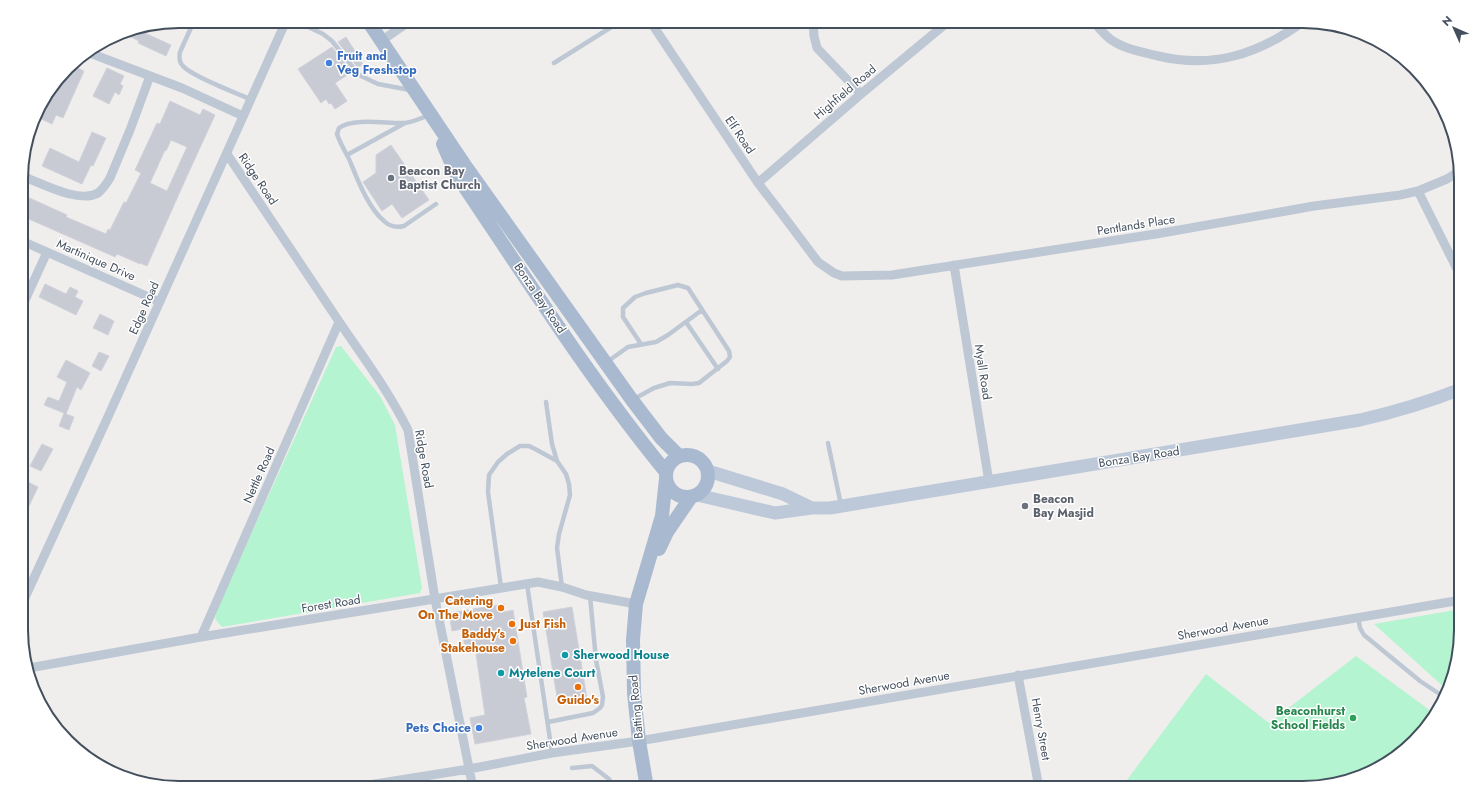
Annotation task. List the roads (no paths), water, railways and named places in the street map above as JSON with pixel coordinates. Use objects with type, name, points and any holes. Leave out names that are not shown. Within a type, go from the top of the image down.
[{"type":"main road","name":"Bonza Bay Road","points":[[373,28],[430,115],[632,400],[661,438],[679,456]]},
{"type":"main road","name":"Bonza Bay Road","points":[[430,115],[456,174],[618,412],[666,476]]},
{"type":"main road","points":[[686,454],[693,455],[705,464],[709,478],[707,485],[694,496],[684,497],[672,491],[668,486],[666,476],[668,466],[673,460],[686,454]]},
{"type":"main road","name":"Batting Road","points":[[646,781],[639,741],[632,667],[633,640],[636,604],[662,516],[666,476]]},
{"type":"main road","name":"Batting Road","points":[[644,578],[667,532],[694,496]]},
{"type":"street","name":"Edge Road","points":[[28,591],[283,28]]},
{"type":"street","points":[[381,40],[399,28]]},
{"type":"street","name":"Elf Road","points":[[655,28],[758,183],[815,259]]},
{"type":"street","points":[[813,28],[817,48],[861,94]]},
{"type":"street","name":"Highfield Road","points":[[758,183],[941,28]]},
{"type":"street","points":[[1100,28],[1109,38],[1132,50],[1171,60],[1192,61],[1221,60],[1250,52],[1274,40],[1293,28]]},
{"type":"street","points":[[93,54],[182,88],[243,116]]},
{"type":"street","points":[[28,178],[70,194],[90,196],[100,191],[110,178],[150,76]]},
{"type":"street","name":"Ridge Road","points":[[227,154],[366,359],[408,430],[435,599],[472,781]]},
{"type":"street","name":"Pentlands Place","points":[[815,259],[834,273],[842,276],[855,277],[892,275],[1154,234],[1314,206],[1418,191],[1454,174]]},
{"type":"street","points":[[1418,191],[1454,263]]},
{"type":"street","name":"Martinique Drive","points":[[28,244],[160,302]]},
{"type":"street","points":[[28,294],[47,252]]},
{"type":"street","name":"Myall Road","points":[[954,265],[989,482]]},
{"type":"street","name":"Nettle Road","points":[[201,637],[340,322]]},
{"type":"street","name":"Bonza Bay Road","points":[[694,496],[775,513],[812,508],[824,509],[841,507],[1360,420],[1402,410],[1454,392]]},
{"type":"street","name":"Bonza Bay Road","points":[[708,471],[783,494],[812,508]]},
{"type":"street","name":"Forest Road","points":[[33,667],[201,637],[538,582],[562,587],[590,596],[636,604]]},
{"type":"street","name":"Sherwood Avenue","points":[[407,781],[552,753],[639,741],[1454,601]]},
{"type":"street","name":"Henry Street","points":[[1018,675],[1038,781]]},
{"type":"lane","points":[[191,28],[180,52],[179,57],[182,65],[186,69],[202,77],[250,99]]},
{"type":"lane","points":[[311,28],[323,34],[332,41],[364,78],[378,84],[415,91]]},
{"type":"lane","points":[[554,63],[610,28]]},
{"type":"lane","points":[[347,155],[405,123],[430,115]]},
{"type":"lane","points":[[405,123],[364,122],[342,126],[339,128],[337,134],[371,204],[380,217],[390,226],[398,228],[404,226],[436,204]]},
{"type":"lane","points":[[632,400],[654,388],[670,383],[699,383],[718,369],[730,357],[729,351],[688,288],[684,285],[678,285],[635,297],[623,308],[623,317],[642,344]]},
{"type":"lane","points":[[606,363],[628,347],[642,344],[648,345],[656,342],[702,310]]},
{"type":"lane","points":[[686,322],[718,369]]},
{"type":"lane","points":[[546,402],[552,444],[557,461],[566,474],[570,495],[559,534],[558,548],[562,587]]},
{"type":"lane","points":[[828,443],[841,507]]},
{"type":"lane","points":[[502,587],[488,492],[489,475],[498,462],[520,446],[533,448],[557,461]]},
{"type":"lane","points":[[527,584],[552,753]]},
{"type":"lane","points":[[548,722],[593,713],[602,705],[603,697],[596,660],[590,596]]},
{"type":"lane","points":[[1358,617],[1360,628],[1364,635],[1420,681],[1440,694]]},
{"type":"lane","points":[[572,768],[592,766],[610,781]]},
{"type":"place","name":"Fruit and Veg Freshstop","points":[[329,63]]},
{"type":"place","name":"Beacon Bay Baptist Church","points":[[391,178]]},
{"type":"place","name":"Beacon Bay Masjid","points":[[1025,506]]},
{"type":"place","name":"Catering On The Move","points":[[501,608]]},
{"type":"place","name":"Just Fish","points":[[512,624]]},
{"type":"place","name":"Baddy's Stakehouse","points":[[513,641]]},
{"type":"place","name":"Sherwood House","points":[[565,655]]},
{"type":"place","name":"Mytelene Court","points":[[501,673]]},
{"type":"place","name":"Guido's","points":[[578,687]]},
{"type":"place","name":"Beaconhurst School Fields","points":[[1353,718]]},
{"type":"place","name":"Pets Choice","points":[[479,728]]}]
